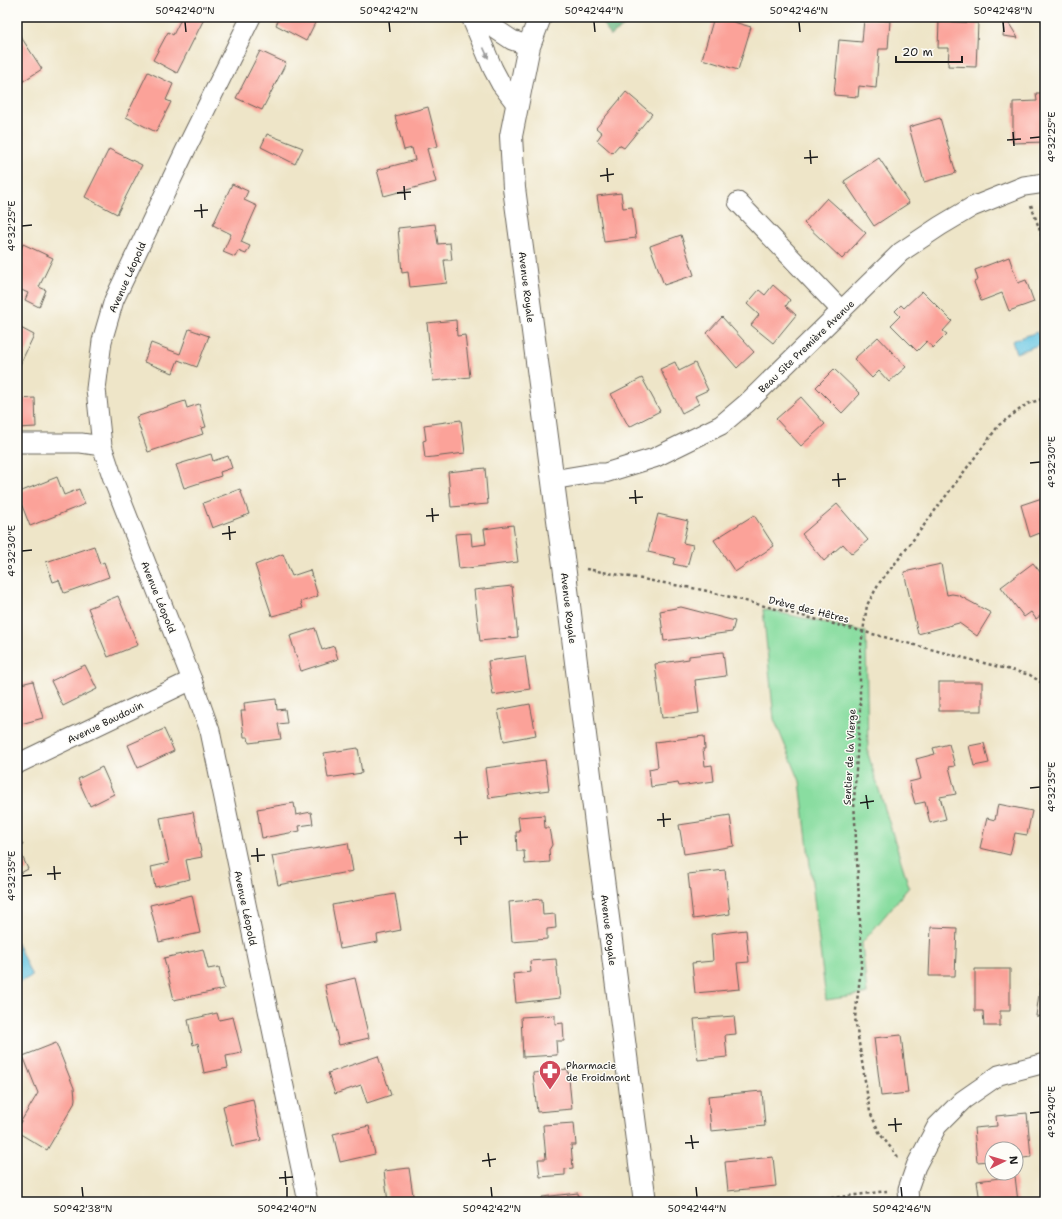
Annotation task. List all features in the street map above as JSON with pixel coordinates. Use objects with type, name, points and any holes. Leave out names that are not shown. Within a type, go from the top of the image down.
[{"type":"street","name":"Avenue Léopold","points":[[251,17],[186,148],[114,300],[102,341],[96,389],[102,446],[114,482],[192,680],[210,731],[308,1202]]},
{"type":"street","points":[[471,17],[493,69],[501,84],[517,105]]},
{"type":"street","points":[[477,17],[512,40],[529,46]]},
{"type":"street","name":"Avenue Royale","points":[[540,17],[529,46],[511,136],[514,188],[564,565],[645,1202]]},
{"type":"street","name":"Beau Site Première Avenue","points":[[552,480],[594,473],[605,473],[654,458],[721,425],[747,403],[902,252],[940,226],[972,208],[1024,186],[1045,183]]},
{"type":"street","points":[[738,202],[842,311]]},
{"type":"street","points":[[17,443],[81,443],[102,446]]},
{"type":"street","name":"Avenue Baudouin","points":[[17,764],[192,680]]},
{"type":"street","points":[[908,1195],[916,1166],[937,1126],[963,1100],[999,1075],[1045,1063]]},
{"type":"path","points":[[1024,186],[1045,245]]},
{"type":"path","name":"Sentier de la Vierge","points":[[916,1166],[900,1159],[880,1134],[870,1112],[855,1018],[862,960],[854,802],[860,709],[860,652],[862,630],[867,605],[880,582],[999,425],[1028,404],[1045,398]]},
{"type":"path","name":"Drève des Hêtres","points":[[564,565],[703,590],[1030,674],[1045,685]]},
{"type":"path","points":[[801,1202],[908,1195]]},
{"type":"green space","points":[[598,17],[635,17],[611,36]]},
{"type":"green space","points":[[763,609],[866,632],[868,754],[909,887],[862,943],[867,994],[826,1000],[800,781],[774,719]]},
{"type":"water","points":[[1037,332],[1041,344],[1016,353],[1012,341]]},
{"type":"water","points":[[17,943],[32,976],[18,983],[17,979]]},
{"type":"building","points":[[182,17],[205,17],[177,73],[153,60],[168,32],[173,35]]},
{"type":"building","points":[[280,17],[318,17],[306,41],[276,25]]},
{"type":"building","points":[[714,17],[751,27],[738,70],[702,59]]},
{"type":"building","points":[[1005,17],[1018,38],[1003,36]]},
{"type":"building","points":[[864,19],[890,21],[888,49],[879,49],[876,88],[859,86],[858,97],[834,95],[839,40],[862,42]]},
{"type":"building","points":[[939,21],[978,23],[976,67],[948,66],[949,48],[938,48]]},
{"type":"building","points":[[19,34],[42,69],[17,85],[17,36]]},
{"type":"building","points":[[260,51],[286,63],[262,110],[236,98]]},
{"type":"building","points":[[148,72],[173,84],[166,100],[171,102],[156,132],[126,117]]},
{"type":"building","points":[[626,92],[652,114],[624,148],[619,145],[612,153],[597,140],[602,133],[596,128]]},
{"type":"building","points":[[1036,93],[1045,93],[1045,142],[1013,143],[1013,102],[1037,101]]},
{"type":"building","points":[[428,107],[438,146],[427,149],[436,182],[384,196],[377,170],[415,160],[412,148],[404,150],[395,116]]},
{"type":"building","points":[[940,118],[956,173],[924,182],[909,127]]},
{"type":"building","points":[[267,134],[303,148],[295,164],[261,147]]},
{"type":"building","points":[[109,149],[142,165],[117,214],[85,197]]},
{"type":"building","points":[[879,158],[909,203],[874,226],[844,181]]},
{"type":"building","points":[[232,184],[248,191],[244,200],[257,206],[241,242],[250,246],[246,254],[238,251],[235,257],[223,252],[231,234],[213,225]]},
{"type":"building","points":[[621,193],[623,208],[632,207],[636,238],[604,242],[597,196]]},
{"type":"building","points":[[827,198],[866,233],[842,259],[804,223]]},
{"type":"building","points":[[435,224],[438,244],[450,243],[452,260],[444,260],[447,283],[410,287],[408,272],[402,273],[398,228]]},
{"type":"building","points":[[681,235],[694,275],[664,285],[650,246]]},
{"type":"building","points":[[23,244],[53,258],[39,287],[46,290],[39,307],[25,300],[28,293],[17,288],[17,258]]},
{"type":"building","points":[[1009,257],[1018,283],[1026,280],[1034,302],[1009,311],[1002,293],[981,301],[974,282],[978,280],[975,270]]},
{"type":"building","points":[[773,285],[790,300],[786,306],[796,315],[773,343],[751,325],[759,315],[747,304],[759,290],[765,295]]},
{"type":"building","points":[[922,291],[952,321],[943,331],[947,334],[933,348],[927,341],[917,351],[891,325],[900,316],[895,311],[901,305],[904,308]]},
{"type":"building","points":[[722,317],[754,352],[737,368],[707,333]]},
{"type":"building","points":[[456,320],[457,336],[465,335],[470,377],[433,381],[427,323]]},
{"type":"building","points":[[17,326],[34,335],[17,371]]},
{"type":"building","points":[[189,329],[209,336],[197,367],[178,360],[173,373],[144,362],[151,343],[180,354]]},
{"type":"building","points":[[878,337],[906,367],[889,382],[879,371],[872,378],[854,359]]},
{"type":"building","points":[[675,362],[679,371],[695,363],[708,390],[695,396],[699,404],[682,413],[660,369]]},
{"type":"building","points":[[834,369],[860,394],[842,413],[816,387]]},
{"type":"building","points":[[642,378],[660,411],[629,427],[611,394]]},
{"type":"building","points":[[801,397],[825,424],[801,446],[776,419]]},
{"type":"building","points":[[35,398],[36,427],[17,428],[17,399]]},
{"type":"building","points":[[185,401],[187,408],[199,404],[206,427],[201,428],[203,434],[148,452],[136,417]]},
{"type":"building","points":[[461,420],[465,453],[425,458],[423,441],[426,440],[424,425]]},
{"type":"building","points":[[211,454],[213,461],[228,456],[232,468],[220,472],[221,476],[184,488],[176,465]]},
{"type":"building","points":[[485,468],[488,504],[451,507],[448,472]]},
{"type":"building","points":[[57,477],[64,495],[79,489],[85,504],[30,526],[17,493]]},
{"type":"building","points":[[240,489],[249,514],[212,528],[203,503]]},
{"type":"building","points":[[1045,497],[1045,549],[1040,533],[1030,537],[1021,505]]},
{"type":"building","points":[[837,504],[868,540],[852,554],[843,544],[824,561],[802,534]]},
{"type":"building","points":[[658,514],[688,521],[683,543],[693,545],[687,567],[673,564],[675,558],[648,552]]},
{"type":"building","points":[[754,515],[774,546],[735,572],[714,540]]},
{"type":"building","points":[[513,525],[518,562],[459,569],[455,534],[471,533],[472,546],[486,544],[484,529]]},
{"type":"building","points":[[94,546],[100,564],[104,562],[109,577],[64,593],[59,580],[53,582],[46,562]]},
{"type":"building","points":[[283,554],[292,576],[310,570],[318,596],[301,602],[303,608],[272,616],[255,565]]},
{"type":"building","points":[[1033,563],[1045,578],[1045,612],[1036,619],[1031,612],[1024,617],[1001,587]]},
{"type":"building","points":[[941,564],[947,595],[958,595],[991,613],[977,636],[959,623],[918,634],[904,572]]},
{"type":"building","points":[[512,586],[518,637],[480,641],[474,590]]},
{"type":"building","points":[[118,596],[138,645],[108,657],[88,608]]},
{"type":"building","points":[[681,607],[735,621],[732,632],[664,641],[660,611]]},
{"type":"building","points":[[315,628],[322,650],[334,646],[338,659],[301,671],[290,636]]},
{"type":"building","points":[[723,652],[726,676],[695,680],[699,713],[662,718],[655,664],[689,659],[689,656]]},
{"type":"building","points":[[525,656],[530,689],[493,695],[488,661]]},
{"type":"building","points":[[85,665],[97,689],[63,706],[51,681]]},
{"type":"building","points":[[33,681],[43,718],[17,725],[17,685]]},
{"type":"building","points":[[939,682],[982,682],[982,711],[939,711]]},
{"type":"building","points":[[276,699],[277,710],[285,709],[287,723],[278,724],[281,739],[249,743],[248,737],[244,737],[241,711],[245,711],[244,703]]},
{"type":"building","points":[[530,704],[536,735],[504,741],[498,710]]},
{"type":"building","points":[[164,729],[174,751],[138,768],[128,745]]},
{"type":"building","points":[[704,736],[705,749],[703,749],[705,766],[712,765],[714,781],[679,786],[678,783],[651,787],[649,769],[658,767],[655,742]]},
{"type":"building","points":[[984,743],[989,763],[974,766],[969,746]]},
{"type":"building","points":[[949,744],[955,766],[949,767],[956,794],[940,797],[946,819],[930,823],[925,802],[915,804],[909,782],[921,779],[916,759],[935,754],[933,748]]},
{"type":"building","points":[[358,748],[362,773],[328,778],[324,753]]},
{"type":"building","points":[[545,760],[549,790],[489,798],[485,768]]},
{"type":"building","points":[[102,767],[114,794],[90,806],[78,779]]},
{"type":"building","points":[[294,803],[296,815],[311,812],[313,824],[299,826],[300,831],[262,838],[257,809]]},
{"type":"building","points":[[998,804],[1032,811],[1027,835],[1015,833],[1010,855],[980,848],[987,818],[995,820]]},
{"type":"building","points":[[193,812],[202,857],[186,860],[190,879],[155,887],[151,867],[169,863],[160,818]]},
{"type":"building","points":[[544,815],[545,828],[549,828],[552,845],[549,850],[550,862],[525,864],[524,851],[517,851],[516,832],[520,832],[518,817]]},
{"type":"building","points":[[730,815],[734,846],[684,854],[679,825],[712,820],[712,818]]},
{"type":"building","points":[[17,832],[23,845],[18,847],[28,869],[17,875]]},
{"type":"building","points":[[348,843],[353,871],[278,885],[272,856]]},
{"type":"building","points":[[725,870],[730,914],[693,919],[688,874]]},
{"type":"building","points":[[395,894],[401,930],[377,935],[378,942],[340,949],[332,905]]},
{"type":"building","points":[[192,895],[200,933],[159,942],[150,905]]},
{"type":"building","points":[[542,899],[543,915],[555,914],[556,928],[547,929],[547,939],[512,942],[509,902]]},
{"type":"building","points":[[931,927],[957,928],[955,976],[929,976]]},
{"type":"building","points":[[746,930],[749,962],[737,963],[740,989],[695,993],[692,963],[713,961],[711,934]]},
{"type":"building","points":[[203,949],[208,969],[219,967],[224,989],[174,1000],[164,958]]},
{"type":"building","points":[[556,959],[560,998],[516,1003],[513,974],[531,972],[530,961]]},
{"type":"building","points":[[1043,965],[1045,965],[1045,1017],[1036,1016]]},
{"type":"building","points":[[975,969],[1010,969],[1010,1011],[1000,1011],[1000,1026],[984,1026],[983,1011],[975,1011]]},
{"type":"building","points":[[355,978],[369,1038],[339,1045],[325,985]]},
{"type":"building","points":[[217,1013],[219,1020],[233,1017],[242,1053],[226,1056],[228,1068],[204,1073],[198,1043],[193,1045],[188,1020]]},
{"type":"building","points":[[555,1015],[555,1024],[563,1023],[564,1041],[556,1041],[557,1055],[523,1057],[521,1017]]},
{"type":"building","points":[[734,1016],[736,1034],[725,1035],[727,1057],[698,1060],[694,1019]]},
{"type":"building","points":[[901,1035],[908,1093],[881,1096],[874,1038]]},
{"type":"building","points":[[56,1043],[74,1088],[75,1099],[74,1104],[47,1150],[17,1132],[17,1128],[38,1093],[23,1056]]},
{"type":"building","points":[[378,1056],[391,1095],[367,1103],[361,1085],[335,1094],[328,1073]]},
{"type":"building","points":[[568,1069],[572,1109],[537,1112],[533,1073]]},
{"type":"building","points":[[762,1091],[765,1126],[711,1131],[708,1096]]},
{"type":"building","points":[[253,1099],[261,1140],[232,1146],[223,1106]]},
{"type":"building","points":[[1027,1113],[1031,1157],[1024,1158],[1024,1141],[984,1141],[984,1162],[977,1162],[974,1128],[997,1126],[996,1116]]},
{"type":"building","points":[[574,1123],[576,1145],[571,1145],[573,1168],[565,1169],[565,1175],[540,1177],[538,1159],[546,1159],[543,1125]]},
{"type":"building","points":[[369,1126],[375,1154],[340,1162],[333,1134]]},
{"type":"building","points":[[773,1157],[776,1186],[728,1191],[725,1162]]},
{"type":"building","points":[[409,1168],[414,1202],[388,1202],[384,1171]]},
{"type":"building","points":[[977,1181],[1016,1181],[1018,1202],[980,1202]]},
{"type":"building","points":[[578,1193],[579,1202],[543,1202],[542,1197]]},
{"type":"place","name":"Pharmacie de Froidmont","points":[[550,1090]]}]
